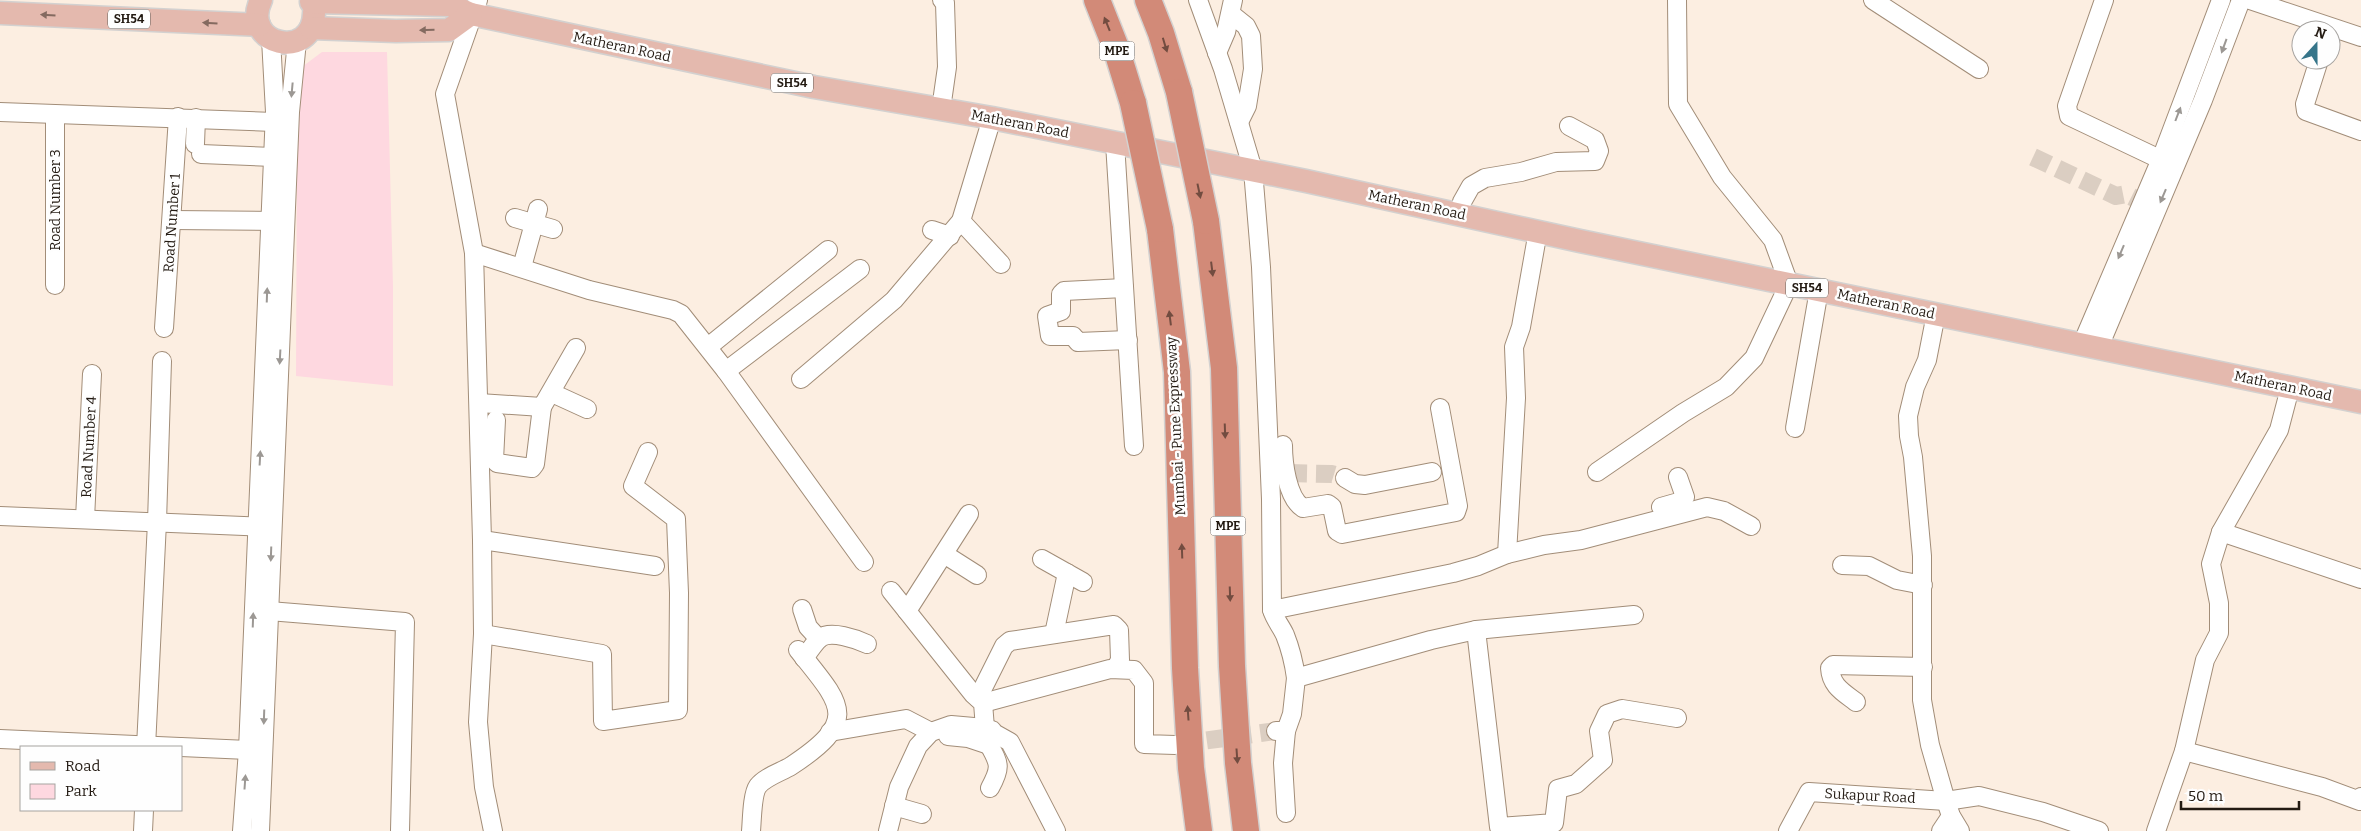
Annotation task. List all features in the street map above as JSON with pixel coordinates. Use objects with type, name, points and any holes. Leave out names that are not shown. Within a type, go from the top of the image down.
[{"type":"highway","name":"Mumbai - Pune Expressway","points":[[1097,0],[1116,48],[1133,103],[1160,228],[1177,372],[1185,668],[1191,768],[1199,831]]},
{"type":"highway","name":"MPE","points":[[1148,0],[1161,33],[1178,92],[1206,221],[1224,368],[1232,666],[1238,764],[1246,831]]},
{"type":"main road","points":[[261,0],[257,12],[265,32]]},
{"type":"main road","name":"SH54","points":[[304,34],[314,15],[310,1]]},
{"type":"main road","name":"Matheran Road","points":[[310,1],[474,7],[814,87],[992,118],[1254,170],[1789,284],[2361,402]]},
{"type":"main road","name":"SH54","points":[[0,13],[265,32],[284,43],[304,34],[449,30],[474,7]]},
{"type":"street","points":[[941,109],[947,66],[945,3],[942,0]]},
{"type":"street","points":[[1198,0],[1218,53],[1254,170],[1260,267],[1282,473],[1298,505],[1303,508],[1328,504],[1332,507],[1337,531],[1342,534],[1456,512],[1458,506],[1440,408]]},
{"type":"street","points":[[1597,472],[1628,449],[1731,382],[1754,358],[1789,284],[1773,240],[1722,177],[1678,104],[1677,0]]},
{"type":"street","points":[[1873,0],[1979,68]]},
{"type":"street","points":[[2104,0],[2066,106],[2069,116],[2168,163]]},
{"type":"street","points":[[2091,345],[2168,163],[2221,0]]},
{"type":"street","points":[[2091,345],[2137,206],[2168,163],[2204,100],[2240,0]]},
{"type":"street","points":[[2258,1],[2307,20]]},
{"type":"street","points":[[474,7],[445,94],[474,253],[483,634],[478,722],[489,830]]},
{"type":"street","points":[[1218,53],[1226,32],[1232,7]]},
{"type":"street","points":[[1232,7],[1251,36],[1253,70],[1247,106],[1239,122]]},
{"type":"street","points":[[265,32],[274,122],[273,157],[278,221]]},
{"type":"street","points":[[2341,32],[2361,38]]},
{"type":"street","points":[[242,831],[265,527],[278,221],[290,112],[304,34]]},
{"type":"street","points":[[2316,70],[2304,104],[2306,111],[2361,131]]},
{"type":"street","points":[[0,112],[274,122]]},
{"type":"street","name":"Road Number 3","points":[[55,115],[55,285]]},
{"type":"street","name":"Road Number 1","points":[[164,328],[178,117]]},
{"type":"street","points":[[196,118],[198,149],[273,157]]},
{"type":"street","points":[[801,379],[894,300],[961,221],[992,118]]},
{"type":"street","points":[[1458,214],[1471,186],[1484,178],[1521,172],[1556,162],[1595,160],[1599,151],[1595,140],[1569,126]]},
{"type":"street","points":[[1115,143],[1134,446]]},
{"type":"street","points":[[522,267],[536,216]]},
{"type":"street","points":[[516,218],[536,216],[553,229]]},
{"type":"street","points":[[172,220],[278,221]]},
{"type":"street","points":[[961,221],[1001,264]]},
{"type":"street","points":[[932,230],[950,236]]},
{"type":"street","points":[[1508,554],[1516,398],[1514,347],[1521,327],[1538,231]]},
{"type":"street","points":[[708,347],[828,250]]},
{"type":"street","points":[[474,253],[589,290],[673,310],[681,314],[726,371],[864,562]]},
{"type":"street","points":[[726,371],[860,269]]},
{"type":"street","points":[[1124,288],[1064,291],[1061,294],[1061,311],[1048,315],[1048,325],[1050,336],[1073,336],[1078,342],[1128,340]]},
{"type":"street","points":[[1795,428],[1819,290]]},
{"type":"street","points":[[1936,314],[1927,360],[1915,387],[1908,416],[1922,556],[1924,709],[1930,745],[1950,822],[1979,796],[2099,831]]},
{"type":"street","points":[[496,420],[494,460],[497,463],[532,468],[535,464],[547,400],[576,348]]},
{"type":"street","points":[[0,739],[146,746],[157,522],[162,361]]},
{"type":"street","name":"Road Number 4","points":[[85,519],[92,374]]},
{"type":"street","points":[[2156,831],[2184,751],[2205,660],[2218,633],[2219,603],[2211,564],[2221,532],[2279,430],[2290,388]]},
{"type":"street","points":[[478,403],[547,400],[587,409]]},
{"type":"street","points":[[1284,445],[1272,610],[1294,658],[1296,678],[1292,714],[1281,731],[1286,813]]},
{"type":"street","points":[[483,634],[602,654],[603,721],[678,710],[679,593],[676,518],[633,486],[648,452]]},
{"type":"street","points":[[1345,478],[1355,484],[1365,486],[1432,472]]},
{"type":"street","points":[[1668,511],[1685,497],[1678,477]]},
{"type":"street","points":[[1272,610],[1453,573],[1478,566],[1508,554],[1544,545],[1581,540],[1636,520],[1668,511],[1706,507],[1724,511],[1751,526]]},
{"type":"street","points":[[907,611],[969,514]]},
{"type":"street","points":[[0,516],[265,527]]},
{"type":"street","points":[[1613,523],[1636,520]]},
{"type":"street","points":[[260,831],[269,611],[265,527]]},
{"type":"street","points":[[2221,532],[2361,579]]},
{"type":"street","points":[[482,540],[655,566]]},
{"type":"street","points":[[944,554],[977,575]]},
{"type":"street","points":[[1042,559],[1083,582]]},
{"type":"street","points":[[1842,565],[1869,566],[1897,580],[1923,584]]},
{"type":"street","points":[[1054,634],[1067,573]]},
{"type":"street","points":[[891,591],[981,700],[999,769],[990,788]]},
{"type":"street","points":[[802,609],[808,628],[819,639]]},
{"type":"street","points":[[269,611],[405,622],[400,831]]},
{"type":"street","points":[[1296,678],[1431,640],[1476,630],[1634,615]]},
{"type":"street","points":[[981,700],[1004,646],[1010,641],[1114,625],[1119,630],[1120,660],[1115,669]]},
{"type":"street","points":[[1476,630],[1499,827],[1510,829],[1554,823],[1558,789],[1576,784],[1603,760],[1599,731],[1607,714],[1622,709],[1677,718]]},
{"type":"street","points":[[754,831],[756,791],[759,785],[791,766],[823,742],[838,718],[839,708],[833,694],[801,654],[819,639],[828,635],[856,639],[867,644]]},
{"type":"street","points":[[1856,702],[1835,686],[1830,674],[1830,668],[1833,665],[1923,668]]},
{"type":"street","points":[[981,700],[1115,669],[1134,670],[1144,683],[1144,744],[1175,745]]},
{"type":"street","points":[[830,732],[906,719],[935,738]]},
{"type":"street","points":[[922,814],[895,819],[899,787],[918,746],[935,738],[952,725],[989,734],[1010,742],[1056,831]]},
{"type":"street","points":[[182,747],[248,750]]},
{"type":"street","points":[[2184,751],[2322,787],[2360,801],[2361,797]]},
{"type":"street","name":"Sukapur Road","points":[[1788,831],[1809,792],[1950,822]]},
{"type":"street","points":[[143,831],[144,811]]},
{"type":"green space","points":[[322,52],[387,52],[393,287],[393,386],[296,376],[297,134],[302,67]]},
{"type":"tunnel","points":[[2033,157],[2116,196],[2126,194],[2136,199]]},
{"type":"tunnel","points":[[1289,473],[1332,474],[1345,478]]},
{"type":"tunnel","points":[[1180,744],[1276,731]]}]
